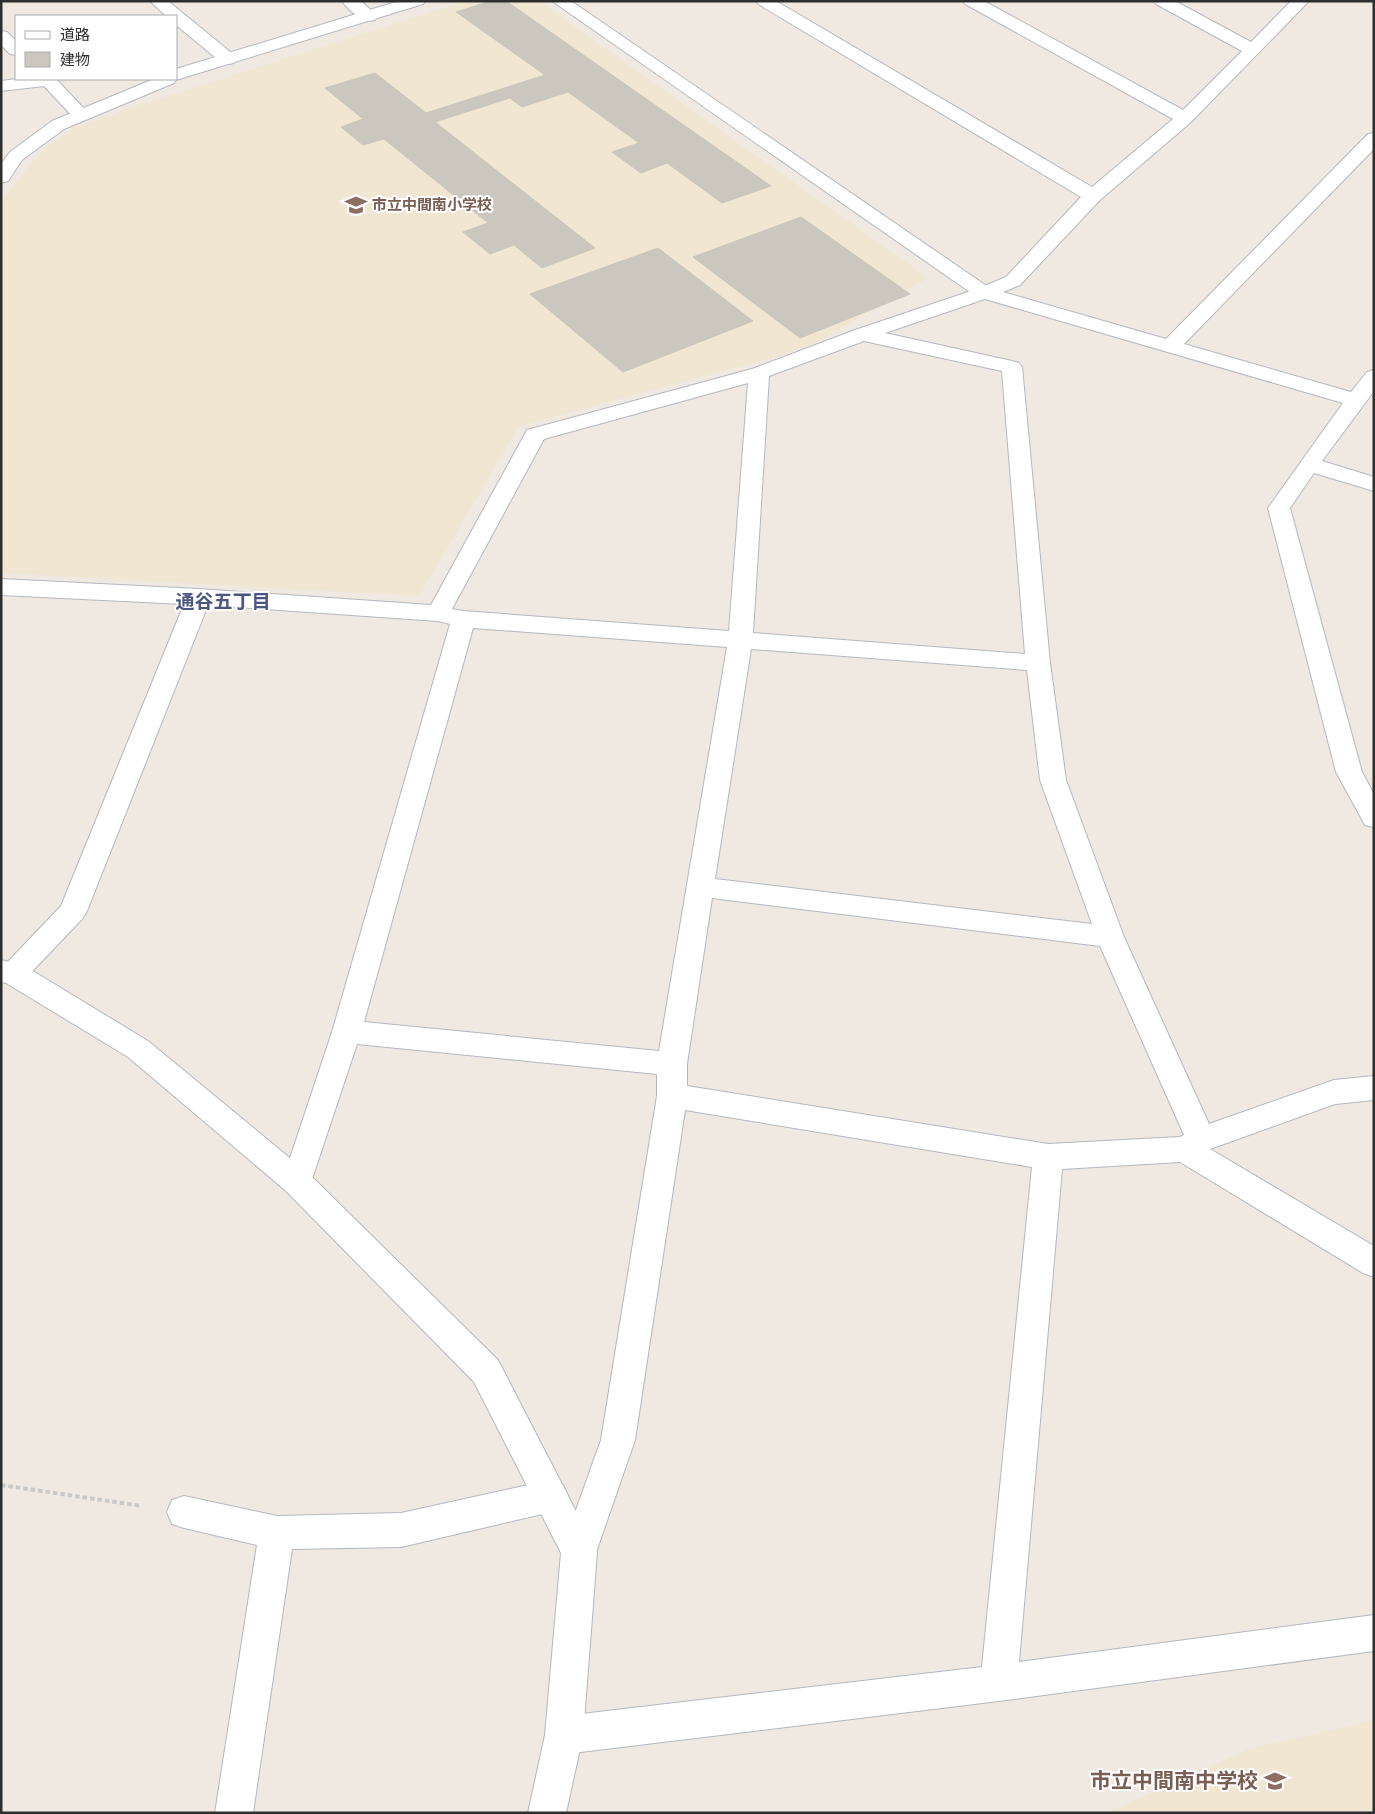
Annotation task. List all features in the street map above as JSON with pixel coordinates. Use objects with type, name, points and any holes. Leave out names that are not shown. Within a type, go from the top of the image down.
[{"type":"street","points":[[158,1],[175,15]]},
{"type":"street","points":[[350,1],[369,16]]},
{"type":"street","points":[[178,74],[417,1]]},
{"type":"street","points":[[560,1],[984,293],[1356,400]]},
{"type":"street","points":[[764,1],[1093,196]]},
{"type":"street","points":[[971,1],[1185,118]]},
{"type":"street","points":[[1162,1],[1253,50]]},
{"type":"street","points":[[297,1182],[347,1032],[450,616],[535,435],[759,373],[862,334],[984,293],[1013,281],[1093,196],[1185,118],[1301,1]]},
{"type":"street","points":[[178,18],[228,59]]},
{"type":"street","points":[[1,36],[15,49]]},
{"type":"street","points":[[1,86],[40,80]]},
{"type":"street","points":[[48,80],[81,115]]},
{"type":"street","points":[[2,174],[16,156],[58,125],[166,80]]},
{"type":"street","points":[[1170,346],[1374,138]]},
{"type":"street","points":[[862,334],[1012,367],[1038,663],[1053,780],[1110,937],[1192,1145],[1374,1263]]},
{"type":"street","points":[[547,1813],[564,1736],[579,1552],[618,1440],[672,1096],[672,1064],[740,640],[759,373]]},
{"type":"street","points":[[1374,376],[1279,508],[1349,772],[1374,818]]},
{"type":"street","points":[[1309,464],[1374,484]]},
{"type":"street","points":[[1,587],[199,597],[1038,663]]},
{"type":"street","points":[[199,597],[73,911],[7,972],[138,1050],[297,1182],[486,1371],[579,1552]]},
{"type":"street","points":[[701,888],[1110,937]]},
{"type":"street","points":[[347,1032],[672,1064]]},
{"type":"street","points":[[672,1096],[1048,1157],[1192,1145],[1334,1092],[1374,1088]]},
{"type":"street","points":[[999,1683],[1048,1157]]},
{"type":"street","points":[[184,1512],[277,1533],[402,1530],[551,1496]]},
{"type":"street","points":[[234,1813],[277,1533]]},
{"type":"street","points":[[564,1736],[999,1683],[1374,1633]]},
{"type":"path","points":[[1,1486],[184,1512]]},
{"type":"shaded area","points":[[466,1],[539,1],[928,278],[807,348],[519,426],[419,596],[1,573],[1,203],[21,175],[46,148],[75,128],[130,108]]},
{"type":"shaded area","name":"市立中間南中学校","points":[[1374,1720],[1374,1813],[1106,1813],[1249,1749]]},
{"type":"building","points":[[491,1],[506,1],[771,186],[722,203],[667,163],[641,173],[612,152],[639,143],[568,92],[522,107],[510,98],[435,122],[595,248],[542,268],[514,245],[490,254],[463,232],[488,223],[384,139],[363,145],[341,127],[363,119],[325,88],[375,73],[426,113],[545,75],[456,12]]},
{"type":"building","points":[[801,217],[910,294],[800,338],[693,257]]},
{"type":"building","points":[[658,248],[753,321],[623,372],[530,294]]},
{"type":"place","name":"市立中間南小学校","points":[[356,205]]},
{"type":"place","name":"市立中間南中学校","points":[[1275,1781]]},
{"type":"district","name":"通谷五丁目","points":[[223,601]]}]
